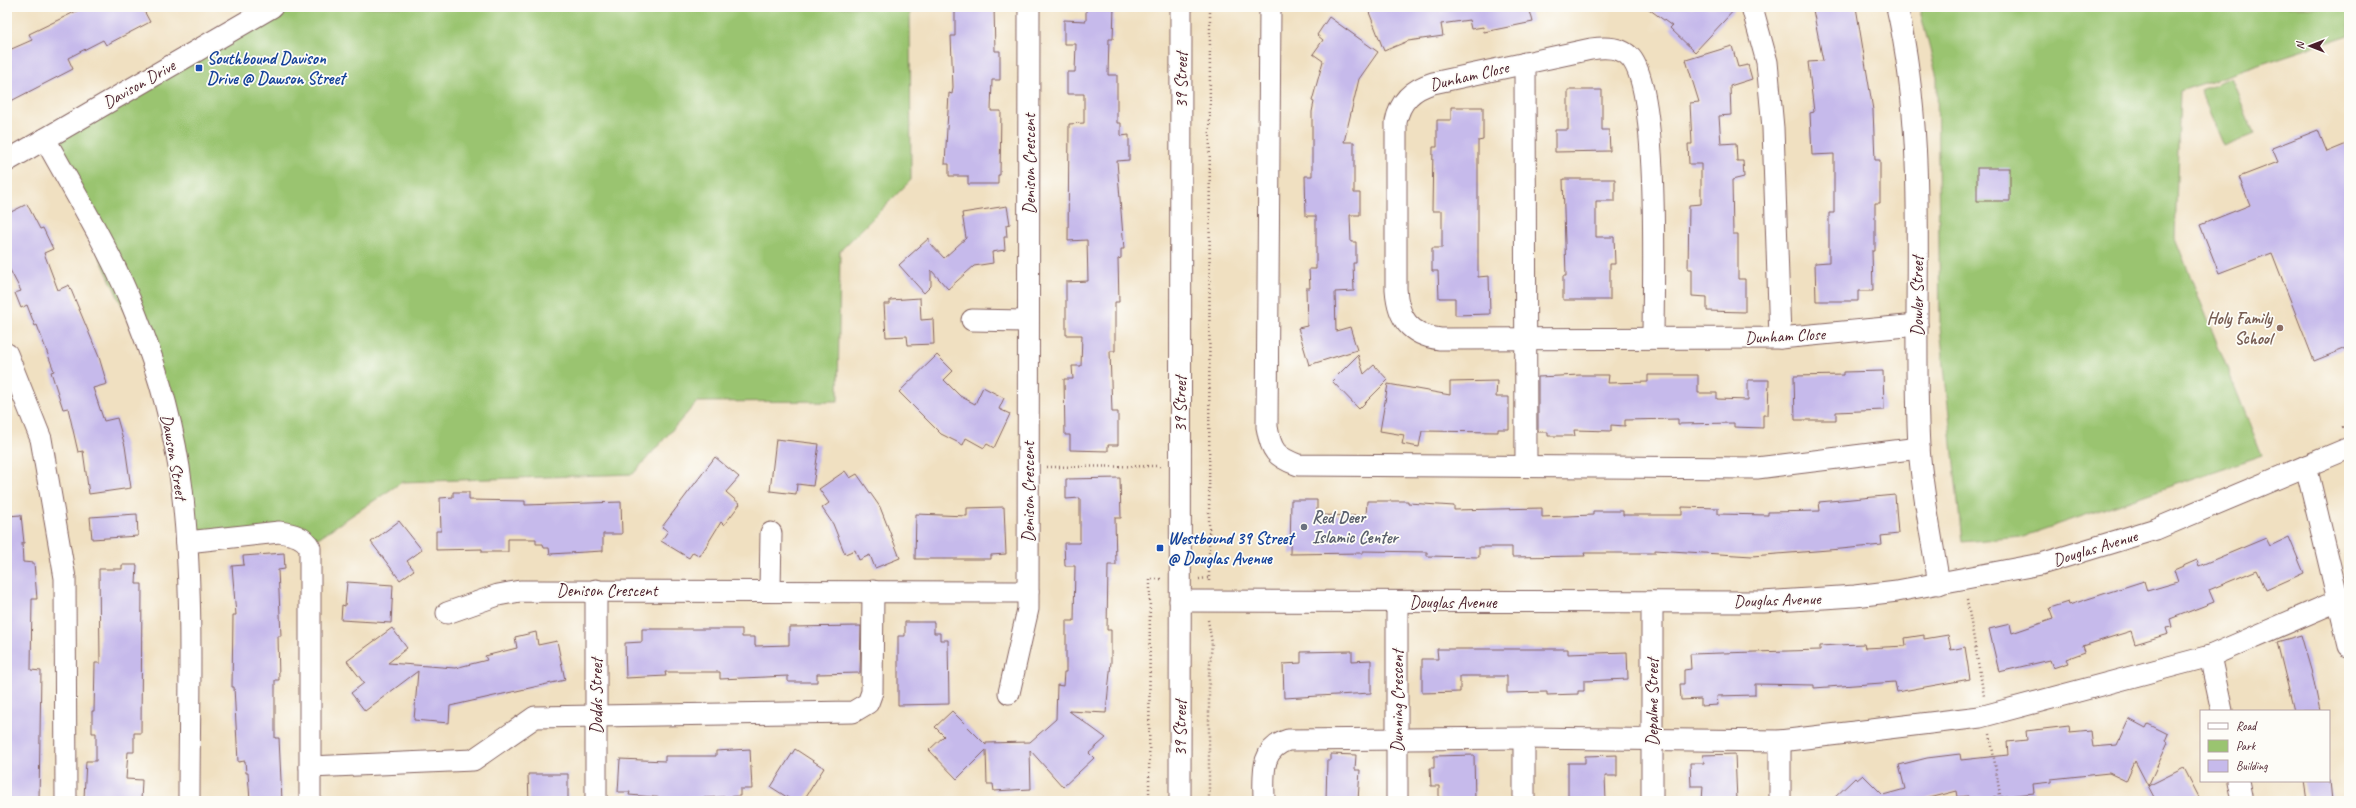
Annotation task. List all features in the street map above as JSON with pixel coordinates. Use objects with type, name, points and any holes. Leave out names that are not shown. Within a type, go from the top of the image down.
[{"type":"street","name":"Davison Drive","points":[[7,161],[272,7]]},
{"type":"street","name":"Denison Crescent","points":[[1009,693],[1028,609],[1029,7]]},
{"type":"street","name":"39 Street","points":[[1180,801],[1181,7]]},
{"type":"street","points":[[1270,7],[1267,427],[1269,440],[1275,453],[1283,460],[1298,465],[1757,468],[1919,448]]},
{"type":"street","points":[[1752,7],[1767,62],[1773,128],[1780,338]]},
{"type":"street","name":"Dowler Street","points":[[1897,7],[1909,74],[1915,138],[1919,448],[1939,584]]},
{"type":"street","name":"Dunham Close","points":[[1653,338],[1651,156],[1639,71],[1630,56],[1607,48],[1525,63],[1422,86],[1414,91],[1402,104],[1396,122],[1396,289],[1399,309],[1404,319],[1411,328],[1419,334],[1440,339],[1780,338],[1917,326]]},
{"type":"street","points":[[1525,63],[1526,466]]},
{"type":"street","name":"Dawson Street","points":[[44,139],[100,239],[138,322],[169,422],[182,487],[187,542],[189,583],[189,801]]},
{"type":"street","points":[[972,320],[1028,321]]},
{"type":"street","points":[[7,354],[41,439],[66,578],[66,801]]},
{"type":"street","name":"Douglas Avenue","points":[[1180,601],[1652,602],[1809,599],[1855,596],[1939,584],[2041,564],[2156,530],[2349,448]]},
{"type":"street","points":[[2306,466],[2344,598],[2349,646]]},
{"type":"street","points":[[187,542],[280,532],[292,534],[306,540],[310,548],[310,801]]},
{"type":"street","points":[[770,590],[771,533]]},
{"type":"street","name":"Denison Crescent","points":[[447,614],[509,592],[596,590],[770,590],[1028,592]]},
{"type":"street","name":"Dodds Street","points":[[596,590],[596,801]]},
{"type":"street","points":[[310,767],[473,760],[535,717],[853,712],[868,703],[872,692],[873,591]]},
{"type":"street","points":[[1264,801],[1266,759],[1277,743],[1288,740],[1524,738],[1780,741],[1987,716],[2210,656],[2344,598]]},
{"type":"street","name":"Dunning Crescent","points":[[1397,602],[1397,801]]},
{"type":"street","name":"Depalme Street","points":[[1652,602],[1652,801]]},
{"type":"street","points":[[2210,656],[2222,710]]},
{"type":"street","points":[[1524,738],[1524,801]]},
{"type":"street","points":[[1780,741],[1780,801]]},
{"type":"street","points":[[2238,782],[2242,801]]},
{"type":"path","points":[[1208,584],[1210,7]]},
{"type":"path","points":[[1028,467],[1163,466]]},
{"type":"path","points":[[1203,578],[1209,578]]},
{"type":"path","points":[[1149,801],[1150,579],[1162,579]]},
{"type":"path","points":[[1208,623],[1212,642],[1209,675],[1209,801]]},
{"type":"green space","points":[[272,7],[910,7],[911,180],[840,251],[838,401],[697,402],[633,474],[402,482],[318,538],[187,542],[161,390],[45,139]]},
{"type":"green space","points":[[1919,7],[2349,7],[2349,35],[2180,91],[2175,238],[2262,455],[2021,537],[1962,542],[1940,327],[1937,77]]},
{"type":"green space","points":[[2231,77],[2254,134],[2224,146],[2200,90]]},
{"type":"building","points":[[85,7],[142,7],[150,22],[106,45],[103,40],[68,58],[73,69],[11,101],[7,92],[7,51],[32,40],[29,34]]},
{"type":"building","points":[[955,7],[994,7],[995,51],[1000,51],[1000,80],[992,80],[991,111],[1001,111],[1000,175],[998,175],[998,184],[968,184],[968,176],[949,176],[949,164],[945,164],[949,93],[952,94],[953,87],[951,36],[955,36]]},
{"type":"building","points":[[1086,7],[1114,7],[1113,39],[1109,39],[1108,75],[1117,75],[1117,123],[1121,123],[1121,136],[1129,135],[1129,160],[1117,161],[1124,249],[1121,249],[1121,258],[1118,259],[1119,302],[1115,302],[1115,351],[1110,351],[1112,412],[1118,412],[1118,445],[1108,445],[1108,451],[1070,450],[1070,435],[1065,435],[1064,379],[1073,379],[1072,366],[1081,366],[1082,335],[1066,335],[1066,282],[1088,281],[1087,240],[1068,241],[1069,124],[1084,123],[1084,94],[1067,94],[1067,72],[1075,72],[1076,44],[1064,44],[1064,20],[1086,21]]},
{"type":"building","points":[[1367,7],[1529,7],[1533,22],[1484,32],[1483,27],[1471,29],[1469,20],[1441,24],[1443,36],[1408,41],[1384,51]]},
{"type":"building","points":[[1646,7],[1737,7],[1695,52],[1670,28],[1672,26]]},
{"type":"building","points":[[1829,7],[1856,7],[1873,110],[1875,160],[1880,160],[1880,203],[1875,203],[1875,251],[1872,251],[1873,291],[1858,291],[1858,301],[1816,301],[1815,263],[1829,262],[1829,213],[1834,213],[1834,154],[1812,155],[1810,113],[1814,112],[1808,62],[1823,61],[1813,10]]},
{"type":"building","points":[[1329,17],[1378,52],[1359,79],[1344,142],[1354,142],[1354,193],[1360,193],[1360,215],[1350,215],[1351,242],[1356,242],[1356,263],[1353,263],[1354,291],[1335,292],[1336,331],[1350,327],[1357,350],[1309,365],[1298,328],[1307,326],[1306,288],[1310,288],[1309,269],[1316,269],[1316,216],[1306,216],[1305,176],[1312,176],[1312,112],[1314,102],[1312,101],[1323,61],[1313,54],[1323,40],[1317,35]]},
{"type":"building","points":[[1732,46],[1738,67],[1748,65],[1752,79],[1730,86],[1731,115],[1719,116],[1721,144],[1736,143],[1737,161],[1743,161],[1744,177],[1732,180],[1733,234],[1738,234],[1738,279],[1745,279],[1745,312],[1707,311],[1707,297],[1692,296],[1692,269],[1688,269],[1689,205],[1701,204],[1701,164],[1689,164],[1688,144],[1692,144],[1690,103],[1699,102],[1686,60]]},
{"type":"building","points":[[1568,90],[1602,90],[1602,130],[1609,130],[1610,151],[1555,152],[1555,130],[1568,130]]},
{"type":"building","points":[[1451,107],[1483,107],[1483,140],[1478,141],[1478,277],[1489,276],[1490,314],[1455,315],[1455,298],[1439,298],[1438,271],[1432,271],[1432,248],[1442,248],[1442,211],[1432,211],[1433,147],[1437,147],[1437,120],[1451,120]]},
{"type":"building","points":[[2318,130],[2327,152],[2349,143],[2349,347],[2314,361],[2272,253],[2219,273],[2200,225],[2250,205],[2239,177],[2278,162],[2272,148]]},
{"type":"building","points":[[1977,168],[2010,168],[2010,201],[1977,201]]},
{"type":"building","points":[[1563,179],[1615,179],[1615,201],[1596,201],[1596,237],[1614,237],[1615,264],[1610,264],[1610,300],[1563,300],[1563,276],[1566,276]]},
{"type":"building","points":[[27,204],[40,229],[43,228],[53,249],[44,253],[58,290],[69,285],[99,357],[107,384],[93,388],[104,421],[117,418],[125,446],[131,488],[89,494],[83,451],[78,452],[68,408],[63,409],[51,372],[54,371],[37,325],[35,326],[27,305],[21,308],[15,293],[21,291],[7,264],[7,214]]},
{"type":"building","points":[[1007,206],[1010,224],[1006,225],[1007,237],[1004,237],[1005,250],[992,252],[993,263],[974,266],[948,289],[931,270],[931,286],[924,293],[899,265],[929,238],[929,242],[944,258],[966,238],[962,213]]},
{"type":"building","points":[[920,298],[921,320],[933,319],[934,344],[908,345],[907,336],[886,337],[884,304],[890,304],[890,300]]},
{"type":"building","points":[[937,355],[953,371],[944,380],[960,396],[975,404],[983,387],[1004,398],[999,409],[1010,414],[994,448],[987,444],[984,448],[966,438],[963,445],[941,434],[899,392]]},
{"type":"building","points":[[1358,355],[1364,374],[1374,365],[1388,380],[1359,409],[1332,381]]},
{"type":"building","points":[[1883,371],[1884,410],[1836,412],[1836,420],[1795,420],[1794,376],[1843,375],[1843,372]]},
{"type":"building","points":[[1609,375],[1608,383],[1648,382],[1648,375],[1698,375],[1698,393],[1717,393],[1717,399],[1748,400],[1748,380],[1769,380],[1768,415],[1763,415],[1763,428],[1734,427],[1734,423],[1678,424],[1678,419],[1625,420],[1625,426],[1611,425],[1611,431],[1574,430],[1575,436],[1548,436],[1548,432],[1538,432],[1538,377]]},
{"type":"building","points":[[1497,381],[1496,397],[1509,397],[1509,429],[1498,429],[1498,432],[1422,431],[1419,447],[1402,444],[1404,435],[1380,431],[1388,384],[1450,395],[1450,382]]},
{"type":"building","points":[[776,439],[819,444],[813,486],[797,484],[796,494],[770,491]]},
{"type":"building","points":[[715,457],[739,477],[726,492],[740,504],[724,525],[721,522],[700,556],[693,552],[689,558],[661,541],[668,531],[662,527]]},
{"type":"building","points":[[845,471],[850,478],[857,474],[880,507],[900,558],[875,568],[870,555],[859,560],[855,550],[845,554],[833,524],[822,508],[829,503],[819,489]]},
{"type":"building","points":[[1120,478],[1121,518],[1115,518],[1116,565],[1108,565],[1107,630],[1111,630],[1111,662],[1106,713],[1069,711],[1106,738],[1089,753],[1094,758],[1063,787],[1030,750],[1031,789],[994,791],[993,784],[987,784],[986,750],[957,779],[929,750],[944,736],[935,727],[952,711],[986,745],[986,743],[1030,742],[1056,719],[1057,685],[1063,686],[1064,672],[1066,672],[1066,621],[1074,621],[1075,566],[1065,566],[1064,543],[1080,543],[1080,498],[1066,499],[1066,479]]},
{"type":"building","points":[[453,492],[469,492],[469,500],[525,501],[525,505],[621,502],[622,534],[603,534],[603,551],[550,554],[549,548],[544,548],[543,544],[536,544],[536,539],[508,539],[508,552],[482,552],[482,549],[436,550],[436,531],[441,531],[440,498],[453,497]]},
{"type":"building","points":[[1895,495],[1898,534],[1881,536],[1882,545],[1841,549],[1752,556],[1655,550],[1655,553],[1584,553],[1585,556],[1512,557],[1512,547],[1479,547],[1479,557],[1427,556],[1427,552],[1363,551],[1363,553],[1290,554],[1291,500],[1317,500],[1317,515],[1366,516],[1367,501],[1408,501],[1408,503],[1454,506],[1454,510],[1542,508],[1542,517],[1593,515],[1593,511],[1623,511],[1623,515],[1682,515],[1682,507],[1718,508],[1718,514],[1768,515],[1768,512],[1820,511],[1819,502]]},
{"type":"building","points":[[1004,507],[1006,554],[991,555],[991,559],[915,559],[916,514],[967,516],[967,508]]},
{"type":"building","points":[[137,514],[138,536],[92,539],[90,517]]},
{"type":"building","points":[[21,515],[24,543],[22,543],[23,562],[34,563],[37,599],[32,599],[31,670],[41,671],[39,801],[7,801],[7,516]]},
{"type":"building","points":[[399,521],[422,550],[407,561],[414,570],[400,580],[371,542]]},
{"type":"building","points":[[2289,537],[2304,573],[2266,590],[2257,570],[2209,590],[2214,602],[2170,619],[2172,627],[2166,628],[2168,634],[2135,644],[2131,631],[2083,646],[2085,652],[2066,659],[2068,663],[2053,668],[2050,660],[1999,672],[1989,629],[2010,624],[2012,633],[2053,619],[2049,608],[2068,602],[2069,605],[2144,581],[2147,591],[2178,582],[2174,570],[2197,560],[2199,566],[2266,538],[2270,546]]},
{"type":"building","points":[[284,553],[285,569],[278,570],[281,636],[278,636],[279,680],[275,680],[275,738],[279,738],[282,801],[250,801],[248,773],[246,773],[245,761],[238,762],[234,687],[232,687],[233,615],[236,615],[232,566],[244,565],[243,556]]},
{"type":"building","points":[[122,565],[137,565],[136,584],[142,584],[141,733],[134,733],[134,752],[128,752],[126,779],[142,780],[141,801],[84,798],[86,761],[96,761],[96,733],[92,733],[92,711],[94,711],[95,663],[100,663],[99,569],[122,569]]},
{"type":"building","points":[[347,582],[393,585],[391,623],[341,620],[342,605],[345,606]]},
{"type":"building","points":[[905,622],[934,622],[934,633],[940,633],[940,640],[948,640],[949,704],[898,705],[898,636],[905,636]]},
{"type":"building","points":[[861,626],[860,673],[817,674],[817,682],[788,682],[788,676],[720,679],[720,672],[665,672],[666,676],[626,678],[625,643],[642,642],[642,629],[742,629],[742,637],[755,637],[755,646],[789,645],[789,627]]},
{"type":"building","points":[[392,628],[407,648],[388,663],[455,668],[487,660],[485,656],[517,648],[515,637],[536,632],[538,645],[557,641],[565,680],[450,706],[449,723],[414,720],[418,671],[365,711],[351,693],[364,683],[347,661]]},
{"type":"building","points":[[1924,635],[1924,639],[1948,635],[1951,650],[1965,647],[1970,679],[1897,692],[1895,682],[1814,688],[1814,685],[1755,684],[1755,695],[1717,696],[1718,705],[1701,706],[1701,699],[1681,700],[1680,684],[1684,684],[1684,670],[1691,669],[1690,654],[1820,650],[1820,646],[1864,644],[1865,648],[1906,646],[1905,638]]},
{"type":"building","points":[[2301,635],[2313,677],[2320,710],[2294,710],[2277,642]]},
{"type":"building","points":[[1437,649],[1568,649],[1568,654],[1627,652],[1628,679],[1584,681],[1584,691],[1578,691],[1578,694],[1547,695],[1547,692],[1507,693],[1507,676],[1460,676],[1460,692],[1422,693],[1422,659],[1438,659]]},
{"type":"building","points":[[1352,651],[1352,661],[1371,660],[1371,693],[1284,698],[1283,664],[1301,663],[1301,652]]},
{"type":"building","points":[[2129,719],[2146,728],[2148,724],[2168,734],[2165,741],[2168,743],[2148,786],[2135,761],[2126,781],[2109,773],[2051,779],[2051,782],[2033,784],[2034,793],[1991,798],[1992,801],[1968,801],[1968,796],[1958,797],[1957,791],[1918,801],[1831,801],[1855,778],[1857,780],[1863,775],[1883,795],[1905,789],[1899,765],[1927,758],[1960,754],[1961,760],[2008,755],[2007,742],[2027,740],[2026,731],[2069,726],[2070,733],[2091,731],[2093,747],[2117,745]]},
{"type":"building","points":[[750,749],[752,789],[740,789],[740,796],[665,800],[665,798],[629,795],[630,792],[618,792],[620,759],[665,761],[665,756],[716,756],[716,751]]},
{"type":"building","points":[[795,749],[824,768],[803,801],[793,801],[771,787]]},
{"type":"building","points":[[1331,754],[1356,755],[1355,770],[1360,770],[1358,801],[1326,801],[1327,760],[1331,760]]},
{"type":"building","points":[[1735,754],[1737,801],[1702,801],[1703,786],[1691,786],[1690,763],[1704,763],[1703,755]]},
{"type":"building","points":[[1474,755],[1475,801],[1439,801],[1439,786],[1431,786],[1430,768],[1434,768],[1434,756]]},
{"type":"building","points":[[1617,755],[1617,776],[1605,776],[1606,801],[1568,801],[1568,763],[1585,763],[1585,756]]},
{"type":"building","points":[[2184,768],[2201,801],[2156,801],[2148,786]]},
{"type":"building","points":[[528,774],[568,774],[568,799],[529,801]]},
{"type":"building","points":[[2330,781],[2332,801],[2307,801],[2304,782]]},
{"type":"place","name":"Southbound Davison Drive @ Dawson Street","points":[[199,68]]},
{"type":"place","name":"Holy Family School","points":[[2280,328]]},
{"type":"place","name":"Red Deer Islamic Center","points":[[1304,527]]},
{"type":"place","name":"Westbound 39 Street @ Douglas Avenue","points":[[1160,548]]}]
